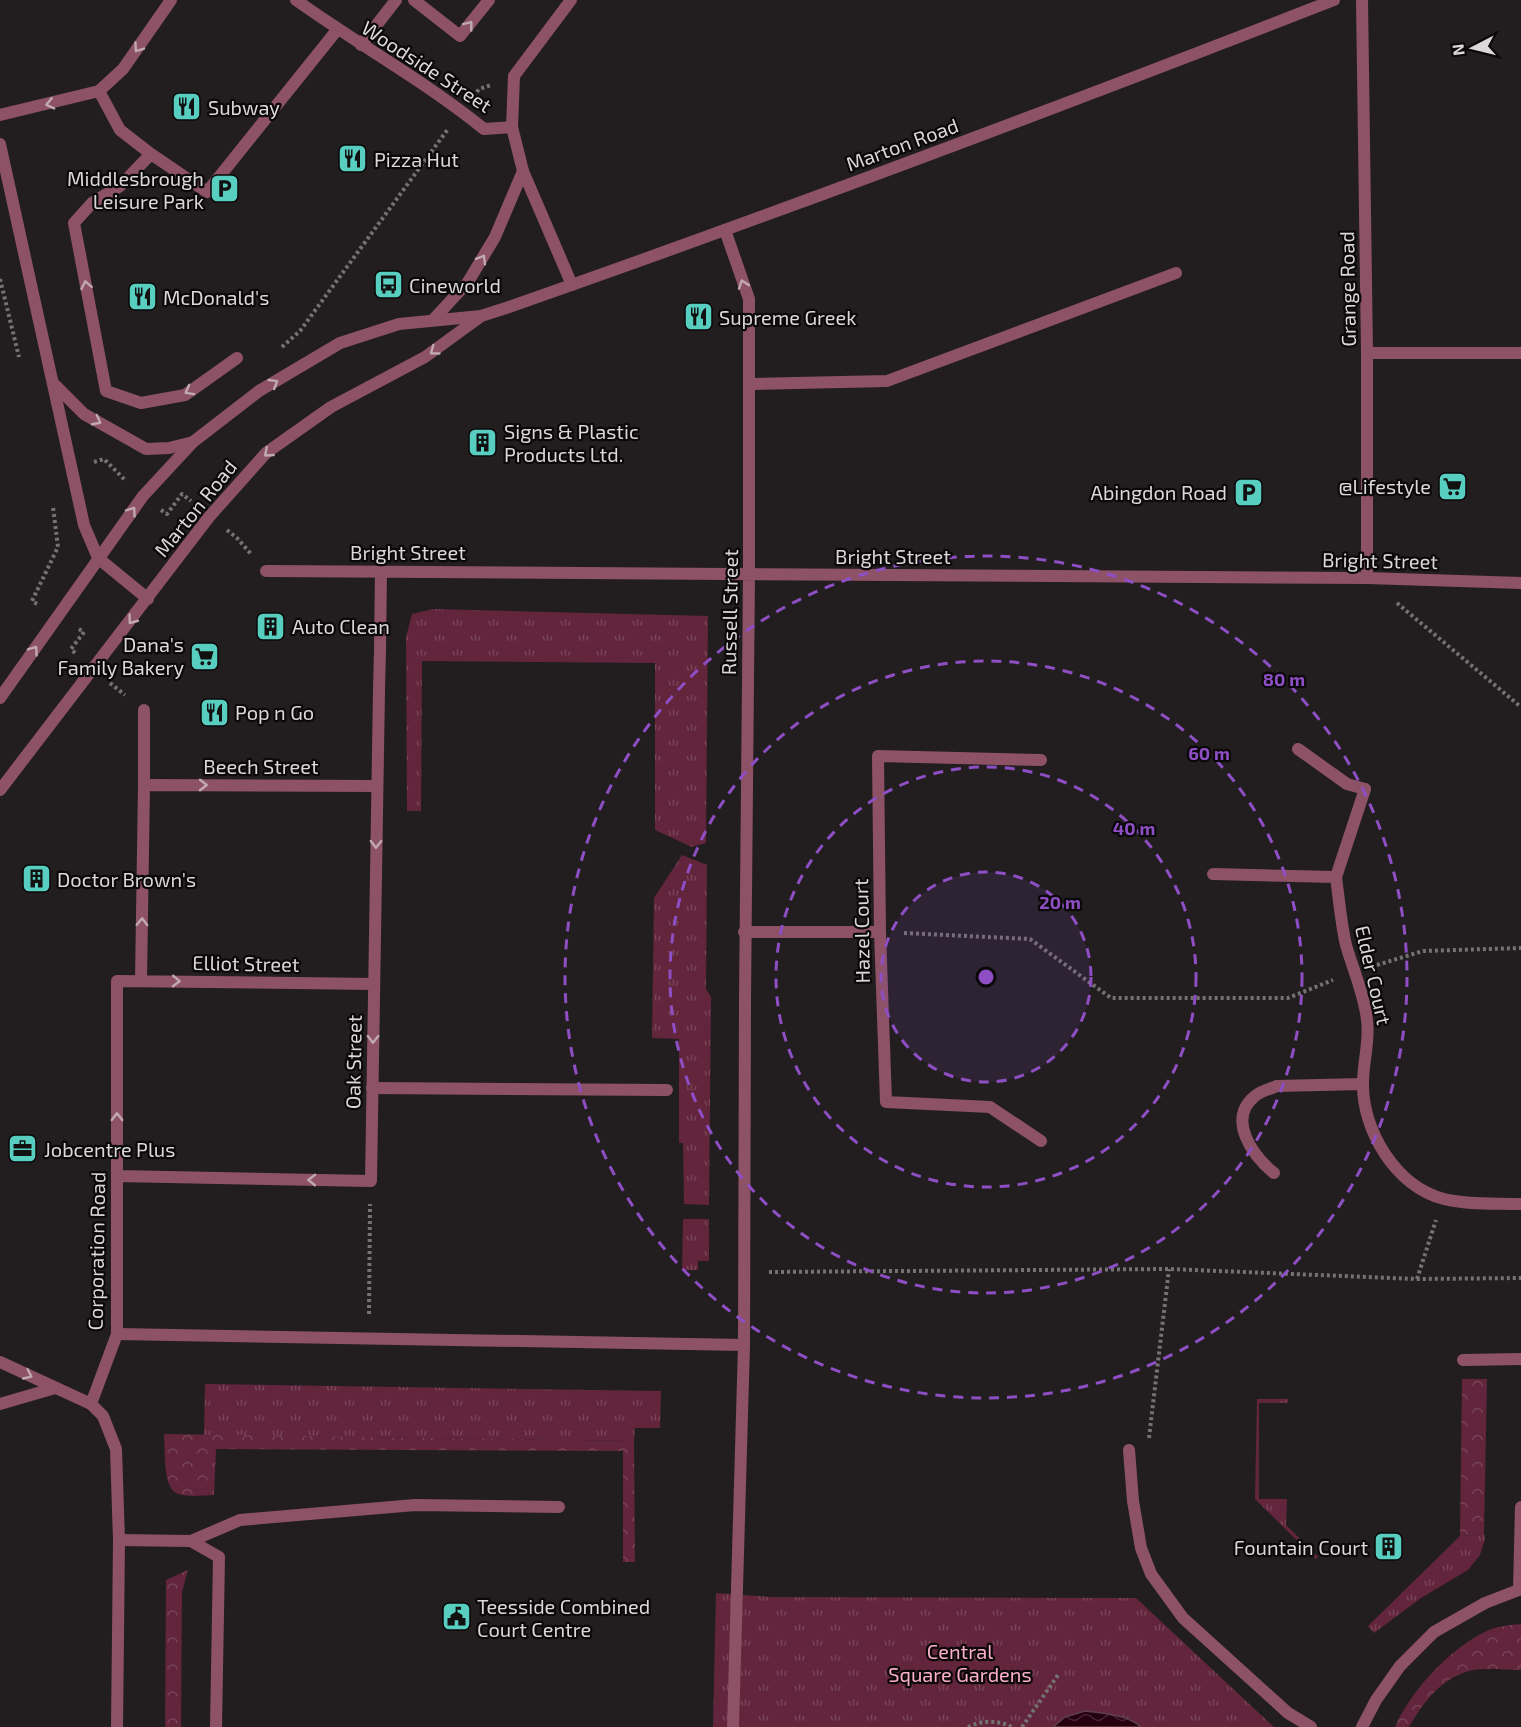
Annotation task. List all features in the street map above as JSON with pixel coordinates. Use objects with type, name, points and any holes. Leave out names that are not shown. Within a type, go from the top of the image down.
[{"type":"street","points":[[0,115],[99,91],[123,69],[171,0]]},
{"type":"street","name":"Woodside Street","points":[[296,0],[337,30],[462,111],[484,129],[512,127]]},
{"type":"street","points":[[361,45],[396,0]]},
{"type":"street","points":[[414,0],[460,36],[489,0]]},
{"type":"street","points":[[571,0],[514,75],[512,127],[523,171],[572,285]]},
{"type":"street","name":"Marton Road","points":[[0,698],[143,496],[193,442],[260,391],[340,343],[399,324],[481,316],[572,285],[1066,104],[1334,0]]},
{"type":"street","name":"Grange Road","points":[[1362,0],[1367,353],[1367,578]]},
{"type":"street","points":[[99,91],[120,130],[207,192],[337,30]]},
{"type":"street","points":[[0,144],[84,525],[98,558],[147,599]]},
{"type":"street","points":[[151,154],[120,186],[92,203],[74,223],[106,391],[141,403],[185,395],[237,358]]},
{"type":"street","points":[[432,321],[468,282],[495,237],[523,171]]},
{"type":"street","name":"Russell Street","points":[[725,230],[749,299],[750,384],[744,932],[744,1346],[734,1727]]},
{"type":"street","points":[[750,384],[887,381],[1176,273]]},
{"type":"street","name":"Marton Road","points":[[0,790],[209,517],[266,453],[331,406],[425,357],[481,316]]},
{"type":"street","points":[[1367,353],[1521,353]]},
{"type":"street","points":[[53,383],[84,414],[146,449],[169,448],[193,442]]},
{"type":"street","name":"Bright Street","points":[[266,571],[1367,578],[1521,583]]},
{"type":"street","name":"Oak Street","points":[[371,1181],[381,571]]},
{"type":"street","points":[[141,980],[144,710]]},
{"type":"street","points":[[1213,874],[1336,877],[1365,789],[1347,784],[1298,749]]},
{"type":"street","name":"Hazel Court","points":[[1041,760],[878,756],[880,932],[886,1102],[990,1107],[1041,1141]]},
{"type":"street","name":"Beech Street","points":[[144,784],[377,786]]},
{"type":"street","name":"Elder Court","points":[[1336,877],[1346,944],[1362,992],[1369,1034],[1362,1084],[1366,1109],[1378,1144],[1396,1170],[1418,1187],[1443,1199],[1478,1203],[1521,1203]]},
{"type":"street","points":[[744,932],[880,932]]},
{"type":"street","name":"Elliot Street","points":[[117,981],[374,984]]},
{"type":"street","name":"Corporation Road","points":[[91,1404],[117,1334],[117,981]]},
{"type":"street","points":[[1274,1173],[1253,1151],[1246,1139],[1242,1120],[1244,1111],[1255,1096],[1277,1086],[1362,1084]]},
{"type":"street","points":[[372,1088],[668,1090]]},
{"type":"street","points":[[117,1176],[371,1181]]},
{"type":"street","points":[[117,1334],[744,1346]]},
{"type":"street","points":[[1463,1360],[1521,1359]]},
{"type":"street","points":[[0,1362],[91,1404],[103,1416],[116,1449],[117,1727]]},
{"type":"street","points":[[0,1404],[55,1388]]},
{"type":"street","points":[[1130,1450],[1133,1501],[1142,1548],[1150,1574],[1183,1618],[1288,1713],[1311,1727]]},
{"type":"street","points":[[118,1540],[191,1541],[240,1520],[415,1505],[559,1507]]},
{"type":"street","points":[[1362,1727],[1376,1700],[1400,1666],[1434,1632],[1485,1604],[1520,1589],[1521,1507]]},
{"type":"street","points":[[191,1541],[219,1557],[216,1727]]},
{"type":"path","points":[[276,352],[300,332],[479,89],[514,75]]},
{"type":"path","points":[[104,459],[120,433]]},
{"type":"path","points":[[1367,578],[1521,707]]},
{"type":"path","points":[[880,932],[1030,939],[1111,998],[1288,998],[1355,972],[1423,951],[1521,948]]},
{"type":"path","points":[[369,1339],[371,1181]]},
{"type":"path","points":[[1417,1279],[1443,1199]]},
{"type":"path","points":[[1148,1447],[1169,1269]]},
{"type":"path","points":[[743,1271],[1169,1269],[1417,1279],[1521,1278]]},
{"type":"path","points":[[1022,1727],[1058,1675]]},
{"type":"path","points":[[968,1727],[988,1721],[1004,1723],[1012,1727]]},
{"type":"green space","points":[[433,609],[708,616],[706,843],[692,847],[655,830],[655,663],[422,661],[421,811],[407,811],[406,637],[412,614]]},
{"type":"green space","points":[[682,855],[707,865],[706,989],[711,997],[709,1205],[684,1204],[683,1143],[679,1143],[679,1039],[652,1038],[654,898]]},
{"type":"green space","points":[[683,1219],[709,1219],[709,1261],[698,1261],[698,1270],[682,1270]]},
{"type":"green space","points":[[1462,1379],[1487,1379],[1484,1534],[1460,1536]]},
{"type":"green space","points":[[205,1384],[661,1391],[660,1428],[635,1428],[634,1441],[204,1435]]},
{"type":"green space","points":[[1257,1399],[1288,1399],[1288,1403],[1259,1403],[1259,1499],[1287,1499],[1286,1525],[1318,1557],[1316,1559],[1255,1499]]},
{"type":"green space","points":[[164,1434],[634,1441],[635,1562],[623,1562],[623,1451],[216,1449],[214,1495],[190,1496],[176,1493],[169,1483]]},
{"type":"green space","points":[[1484,1534],[1485,1539],[1480,1555],[1468,1570],[1421,1598],[1374,1633],[1368,1626],[1460,1536]]},
{"type":"green space","points":[[188,1570],[182,1592],[181,1727],[165,1727],[166,1580]]},
{"type":"green space","name":"Central Square Gardens","points":[[716,1593],[771,1597],[1136,1598],[1274,1727],[713,1727]]},
{"type":"green space","points":[[1521,1624],[1521,1670],[1481,1669],[1458,1675],[1433,1693],[1409,1727],[1395,1727],[1411,1698],[1447,1658],[1475,1637],[1493,1629]]},
{"type":"water","points":[[1085,1711],[1122,1717],[1141,1727],[1053,1727],[1065,1717]]},
{"type":"place","name":"Subway","points":[[187,107]]},
{"type":"place","name":"Pizza Hut","points":[[353,159]]},
{"type":"place","name":"Middlesbrough Leisure Park","points":[[225,189]]},
{"type":"place","name":"Cineworld","points":[[388,285]]},
{"type":"place","name":"McDonald's","points":[[142,297]]},
{"type":"place","name":"Supreme Greek","points":[[698,317]]},
{"type":"place","name":"Signs & Plastic Products Ltd.","points":[[483,443]]},
{"type":"place","name":"@Lifestyle","points":[[1452,486]]},
{"type":"place","name":"Abingdon Road","points":[[1248,492]]},
{"type":"place","name":"Auto Clean","points":[[271,626]]},
{"type":"place","name":"Dana's Family Bakery","points":[[205,656]]},
{"type":"place","name":"Pop n Go","points":[[214,712]]},
{"type":"place","name":"Doctor Brown's","points":[[36,879]]},
{"type":"place","name":"Jobcentre Plus","points":[[23,1149]]},
{"type":"place","name":"Fountain Court","points":[[1389,1547]]},
{"type":"place","name":"Teesside Combined Court Centre","points":[[456,1617]]}]
